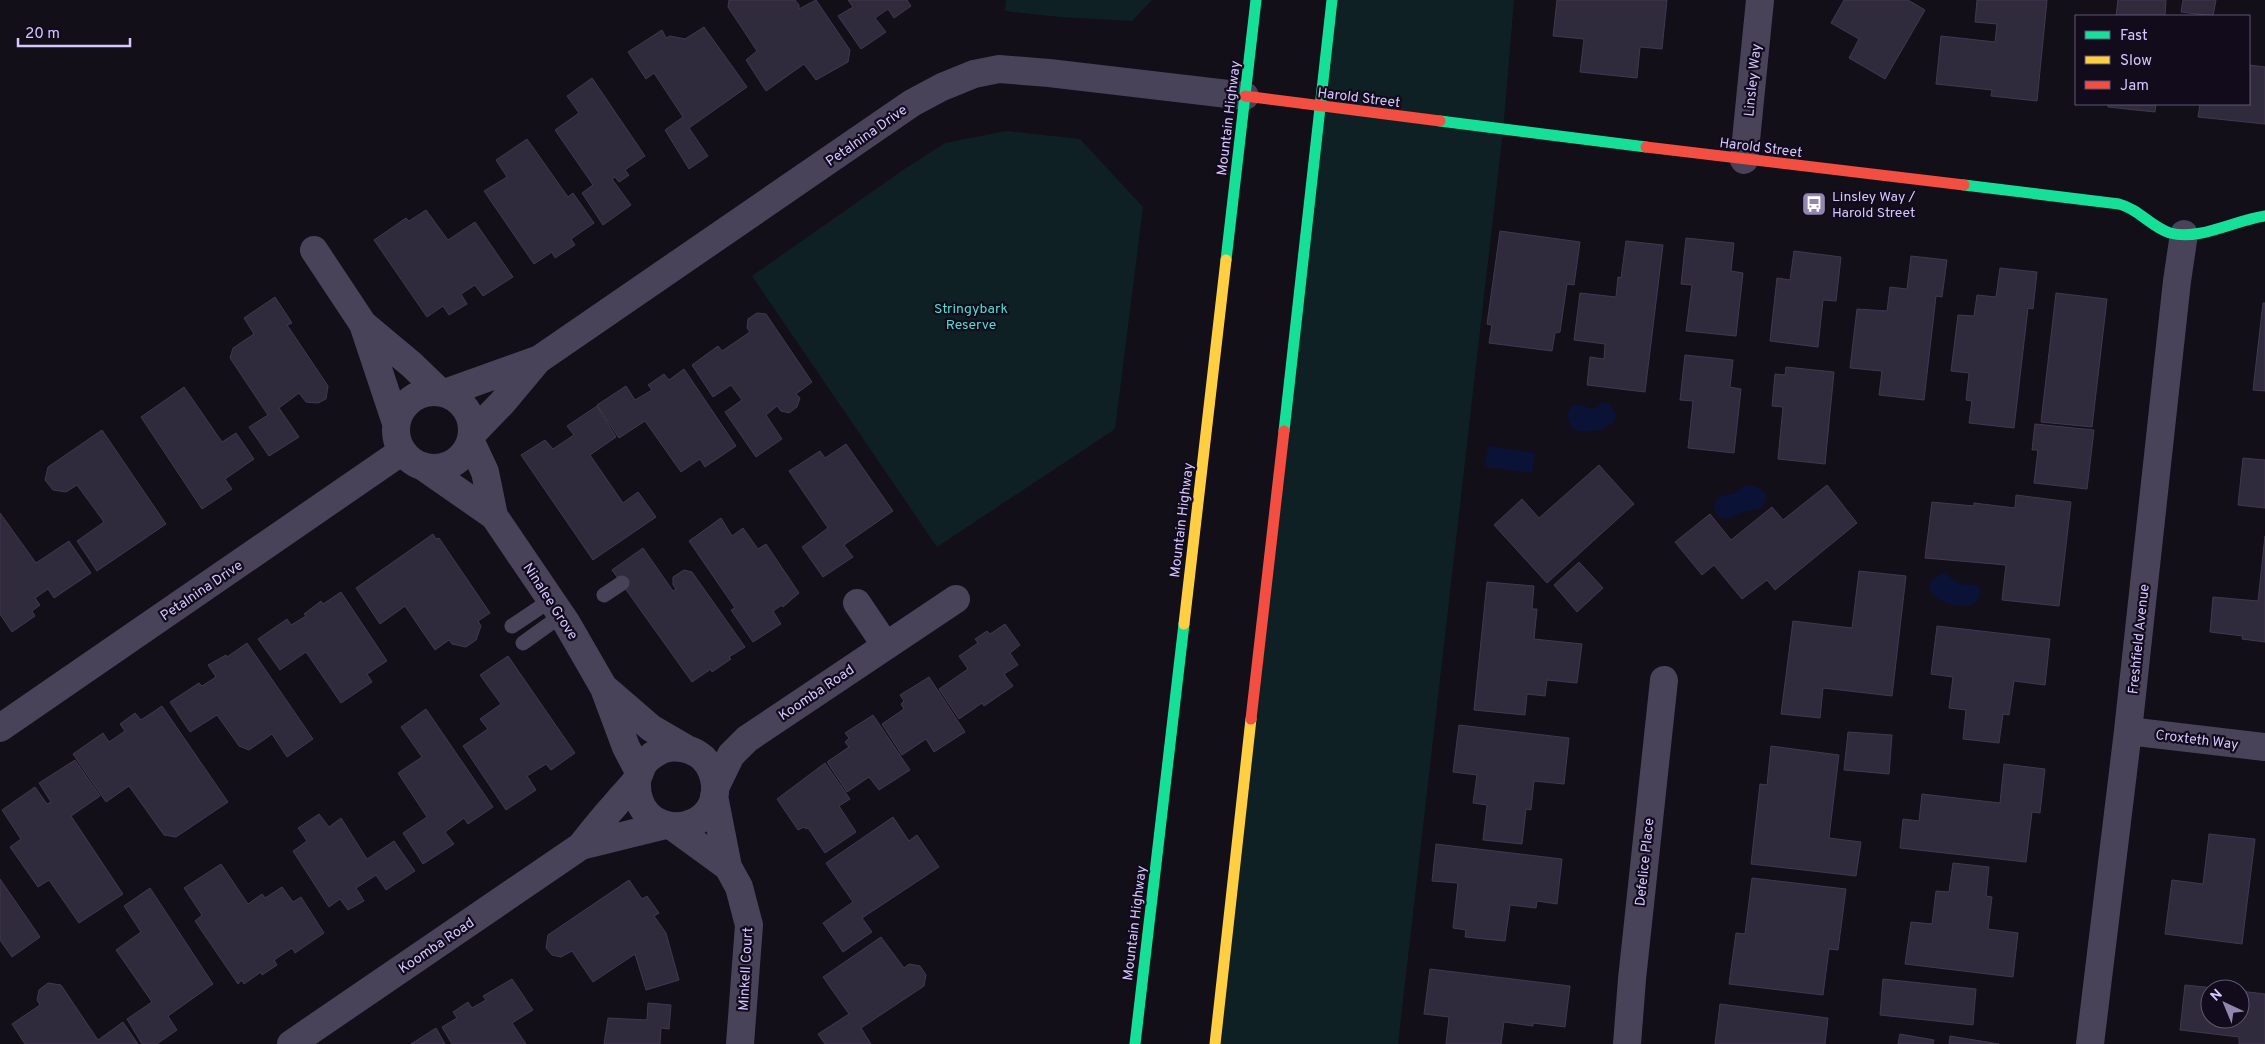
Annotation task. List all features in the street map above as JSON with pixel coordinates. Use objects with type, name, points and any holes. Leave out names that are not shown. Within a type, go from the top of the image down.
[{"type":"main road","name":"Mountain Highway","points":[[1135,1044],[1256,0]]},
{"type":"main road","points":[[1215,1044],[1322,108],[1332,0]]},
{"type":"main road","name":"Harold Street","points":[[1245,96],[1322,108],[1744,160],[2102,201],[2134,208],[2160,228],[2184,234],[2201,232],[2232,222],[2265,216]]},
{"type":"street","name":"Linsley Way","points":[[1744,160],[1760,0]]},
{"type":"street","name":"Petalnina Drive","points":[[443,393],[538,360],[912,103],[942,87],[974,74],[999,69],[1022,70],[1245,96]]},
{"type":"street","name":"Freshfield Avenue","points":[[2090,1044],[2128,731],[2177,281],[2184,234]]},
{"type":"street","points":[[314,250],[363,324],[396,423],[396,438],[402,452],[411,462],[425,468],[448,467],[458,460],[472,438],[472,420],[466,409],[457,399],[443,393],[363,324]]},
{"type":"street","name":"Petalnina Drive","points":[[472,438],[538,360]]},
{"type":"street","points":[[396,423],[400,412],[407,402],[417,395],[443,393]]},
{"type":"street","name":"Ninalee Grove","points":[[472,438],[485,472],[494,516]]},
{"type":"street","name":"Petalnina Drive","points":[[0,728],[402,452]]},
{"type":"street","name":"Ninalee Grove","points":[[425,468],[494,516],[556,607],[604,688],[638,776]]},
{"type":"street","name":"Koomba Road","points":[[715,792],[731,755],[747,739],[956,599]]},
{"type":"street","points":[[857,603],[886,646]]},
{"type":"street","name":"Defelice Place","points":[[1627,1044],[1664,680]]},
{"type":"street","name":"Ninalee Grove","points":[[604,688],[651,728],[690,750]]},
{"type":"street","name":"Croxteth Way","points":[[2128,731],[2265,747]]},
{"type":"street","name":"Koomba Road","points":[[690,750],[725,746],[747,739]]},
{"type":"street","points":[[664,749],[690,750],[709,766],[714,777],[715,792],[704,815],[684,826],[669,826],[646,813],[636,792],[638,776],[653,754],[664,749]]},
{"type":"street","name":"Koomba Road","points":[[290,1044],[581,846],[638,776]]},
{"type":"street","name":"Minkell Court","points":[[715,792],[728,867],[739,888],[749,925],[740,1044]]},
{"type":"street","name":"Koomba Road","points":[[581,846],[669,826]]},
{"type":"street","name":"Minkell Court","points":[[669,826],[728,867]]},
{"type":"lane","points":[[604,595],[622,583]]},
{"type":"lane","points":[[512,626],[556,607]]},
{"type":"lane","points":[[523,643],[556,607]]},
{"type":"green space","points":[[1006,0],[1152,0],[1132,21],[1060,17],[1005,11]]},
{"type":"green space","points":[[1332,0],[1514,0],[1503,131],[1398,1044],[1217,1044]]},
{"type":"green space","name":"Stringybark Reserve","points":[[1006,131],[1080,139],[1143,207],[1115,429],[937,547],[752,276],[906,168],[945,143]]},
{"type":"water","points":[[1603,402],[1610,404],[1616,415],[1614,421],[1595,431],[1584,432],[1573,429],[1568,417],[1568,411],[1572,405],[1578,404],[1593,409]]},
{"type":"water","points":[[1488,446],[1535,453],[1532,473],[1485,467]]},
{"type":"water","points":[[1746,485],[1755,486],[1765,492],[1767,498],[1762,508],[1743,512],[1728,519],[1719,517],[1714,508],[1717,499],[1721,496],[1735,493]]},
{"type":"water","points":[[1944,573],[1958,583],[1974,585],[1979,588],[1981,591],[1978,601],[1969,605],[1958,606],[1938,599],[1932,593],[1929,586],[1933,579]]},
{"type":"building","points":[[729,0],[795,0],[799,5],[799,9],[816,0],[850,50],[848,62],[816,80],[804,64],[766,91],[746,60],[757,51],[728,7]]},
{"type":"building","points":[[848,0],[907,0],[911,6],[894,18],[888,9],[875,18],[886,32],[861,49],[838,16],[853,7]]},
{"type":"building","points":[[1557,0],[1667,0],[1662,49],[1640,47],[1637,78],[1580,72],[1584,39],[1553,36]]},
{"type":"building","points":[[1844,0],[1908,0],[1925,10],[1885,79],[1849,58],[1859,39],[1831,23]]},
{"type":"building","points":[[1977,0],[2047,0],[2037,101],[1991,96],[1992,90],[1936,84],[1941,36],[1995,42],[1997,24],[1975,22]]},
{"type":"building","points":[[2118,0],[2166,0],[2165,15],[2116,15]]},
{"type":"building","points":[[2183,0],[2216,0],[2213,15],[2181,12]]},
{"type":"building","points":[[704,27],[747,87],[689,128],[708,156],[689,169],[665,130],[683,117],[654,73],[646,79],[628,52],[662,30],[666,38],[670,36],[685,39]]},
{"type":"building","points":[[2250,65],[2265,67],[2265,124],[2198,117],[2200,105],[2250,105]]},
{"type":"building","points":[[592,78],[645,156],[625,170],[629,175],[625,178],[619,182],[615,177],[612,179],[631,205],[603,225],[582,193],[593,185],[555,130],[579,113],[567,96]]},
{"type":"building","points":[[2108,105],[2156,105],[2155,112],[2108,107]]},
{"type":"building","points":[[527,139],[568,197],[573,193],[594,223],[571,239],[575,245],[555,258],[552,252],[534,264],[484,191],[507,177],[496,160]]},
{"type":"building","points":[[426,210],[448,240],[475,222],[513,277],[483,296],[475,285],[461,294],[467,304],[449,315],[443,306],[427,317],[374,240],[406,218],[409,221]]},
{"type":"building","points":[[1500,231],[1580,242],[1574,285],[1567,284],[1560,332],[1555,333],[1552,351],[1489,343],[1492,325],[1487,324]]},
{"type":"building","points":[[1686,238],[1734,243],[1731,271],[1743,273],[1736,336],[1686,331],[1692,285],[1681,284]]},
{"type":"building","points":[[1626,241],[1663,245],[1645,392],[1587,385],[1590,357],[1604,359],[1605,344],[1574,340],[1580,293],[1616,297],[1618,277],[1621,278]]},
{"type":"building","points":[[1794,251],[1841,257],[1836,301],[1823,300],[1818,347],[1770,341],[1777,278],[1790,280]]},
{"type":"building","points":[[1911,256],[1947,260],[1942,297],[1936,296],[1924,400],[1879,395],[1882,371],[1850,368],[1857,309],[1887,311],[1890,287],[1907,289]]},
{"type":"building","points":[[2000,268],[2037,272],[2033,309],[2028,308],[2014,428],[1969,423],[1972,401],[1966,400],[1969,373],[1951,371],[1958,315],[1974,316],[1977,295],[1996,297]]},
{"type":"building","points":[[2056,293],[2107,299],[2092,427],[2041,422]]},
{"type":"building","points":[[275,297],[292,323],[287,325],[328,386],[326,399],[318,403],[306,402],[299,393],[279,408],[299,437],[269,456],[249,427],[268,415],[230,358],[233,348],[254,334],[244,318]]},
{"type":"building","points":[[2263,303],[2265,303],[2265,391],[2253,390]]},
{"type":"building","points":[[757,313],[766,314],[812,382],[796,394],[800,398],[797,407],[789,413],[781,411],[777,406],[766,415],[782,439],[756,457],[725,412],[742,400],[731,385],[713,397],[692,365],[718,346],[722,351],[750,332],[747,328],[748,319]]},
{"type":"building","points":[[1685,355],[1733,360],[1730,387],[1741,389],[1734,453],[1688,448],[1693,401],[1680,400]]},
{"type":"building","points":[[1786,367],[1834,372],[1825,464],[1778,459],[1783,407],[1772,406],[1775,374],[1785,375]]},
{"type":"building","points":[[684,369],[736,446],[705,467],[700,459],[681,472],[645,421],[619,438],[597,405],[626,386],[635,400],[652,390],[648,385],[664,374],[669,380]]},
{"type":"building","points":[[184,387],[222,442],[236,433],[254,459],[225,479],[232,489],[202,509],[141,417]]},
{"type":"building","points":[[597,406],[616,437],[590,455],[623,503],[638,492],[656,517],[593,560],[521,455],[545,440],[553,449],[574,435],[567,426]]},
{"type":"building","points":[[2035,424],[2094,430],[2087,489],[2034,483],[2038,450],[2032,450]]},
{"type":"building","points":[[102,430],[166,524],[97,571],[77,541],[104,522],[77,485],[66,492],[53,490],[45,480],[48,467]]},
{"type":"building","points":[[846,444],[893,511],[844,545],[853,557],[823,577],[802,547],[828,528],[789,471],[820,451],[825,458]]},
{"type":"building","points":[[2243,458],[2265,460],[2265,508],[2238,505]]},
{"type":"building","points":[[1599,465],[1634,504],[1547,583],[1494,525],[1522,499],[1539,518]]},
{"type":"building","points":[[1827,485],[1857,523],[1775,590],[1767,580],[1742,599],[1714,565],[1702,575],[1675,542],[1710,514],[1731,540],[1772,507],[1783,520]]},
{"type":"building","points":[[2016,495],[2071,502],[2059,606],[2002,600],[2006,565],[1925,558],[1932,502],[1974,506],[1974,503],[2015,508]]},
{"type":"building","points":[[0,513],[36,563],[69,541],[91,573],[54,598],[48,589],[35,598],[40,605],[32,611],[35,616],[12,632],[0,614]]},
{"type":"building","points":[[721,518],[732,536],[743,528],[758,549],[766,544],[799,593],[783,607],[782,605],[773,611],[781,624],[753,642],[731,610],[735,608],[689,541]]},
{"type":"building","points":[[433,534],[436,539],[439,538],[490,613],[478,621],[481,626],[476,640],[466,647],[452,644],[449,640],[435,650],[405,606],[380,624],[356,588]]},
{"type":"building","points":[[2265,536],[2265,642],[2242,639],[2243,636],[2210,632],[2213,597],[2258,601]]},
{"type":"building","points":[[643,548],[673,591],[676,589],[673,585],[673,577],[684,570],[692,572],[745,647],[729,657],[731,659],[712,672],[711,669],[692,682],[612,570]]},
{"type":"building","points":[[1579,562],[1603,588],[1577,612],[1554,585]]},
{"type":"building","points":[[1859,571],[1906,576],[1892,696],[1823,688],[1820,718],[1781,714],[1793,621],[1852,628]]},
{"type":"building","points":[[1487,582],[1534,586],[1532,609],[1537,609],[1534,639],[1582,644],[1577,683],[1547,680],[1545,696],[1527,694],[1525,715],[1474,710]]},
{"type":"building","points":[[341,592],[387,661],[367,674],[372,682],[341,703],[306,652],[280,670],[258,639],[287,619],[291,625],[306,616],[304,614],[321,601],[323,604]]},
{"type":"building","points":[[1005,624],[1020,645],[1010,653],[1018,665],[1004,674],[1013,686],[984,706],[982,703],[959,719],[939,689],[968,669],[959,656],[978,643],[975,639],[987,631],[990,634]]},
{"type":"building","points":[[1937,626],[2050,639],[2045,685],[2014,681],[2009,715],[2003,714],[1999,743],[1963,739],[1966,710],[1949,708],[1953,677],[1931,674]]},
{"type":"building","points":[[247,643],[313,739],[287,757],[272,734],[249,750],[239,746],[217,715],[190,732],[170,702],[199,683],[202,686],[216,677],[208,665],[226,655],[227,657]]},
{"type":"building","points":[[508,656],[575,753],[551,770],[546,764],[527,776],[536,790],[506,810],[463,746],[488,729],[480,719],[501,704],[480,675]]},
{"type":"building","points":[[929,677],[965,732],[934,752],[926,739],[902,755],[882,724],[904,709],[901,704],[904,701],[900,695]]},
{"type":"building","points":[[162,706],[228,802],[176,837],[164,835],[129,786],[106,802],[73,754],[103,733],[109,742],[125,731],[120,724],[135,713],[141,720]]},
{"type":"building","points":[[426,709],[493,807],[468,824],[464,818],[445,832],[454,844],[423,864],[403,833],[427,817],[398,773],[422,757],[401,727]]},
{"type":"building","points":[[873,715],[910,770],[879,790],[869,777],[847,792],[827,762],[849,747],[845,742],[849,738],[845,733]]},
{"type":"building","points":[[1459,725],[1569,738],[1564,784],[1534,781],[1531,810],[1526,809],[1522,844],[1483,840],[1487,805],[1473,803],[1477,775],[1453,772]]},
{"type":"building","points":[[1848,732],[1892,735],[1889,774],[1844,770]]},
{"type":"building","points":[[1771,746],[1839,755],[1829,838],[1861,842],[1856,876],[1751,864],[1760,784],[1767,785]]},
{"type":"building","points":[[75,760],[100,796],[71,816],[123,894],[79,923],[49,880],[38,887],[10,847],[21,839],[2,810],[35,787],[47,804],[51,802],[39,783]]},
{"type":"building","points":[[825,763],[850,799],[839,806],[856,832],[825,853],[808,828],[804,827],[798,830],[777,799]]},
{"type":"building","points":[[2004,764],[2045,769],[2040,813],[2032,812],[2026,862],[1900,848],[1903,819],[1919,821],[1922,794],[2000,803]]},
{"type":"building","points":[[319,814],[329,827],[341,818],[367,859],[394,841],[415,871],[386,890],[376,875],[356,888],[364,901],[348,910],[340,899],[329,907],[293,851],[307,841],[298,828]]},
{"type":"building","points":[[893,817],[909,841],[917,835],[939,867],[862,918],[872,932],[843,952],[823,923],[853,902],[826,863]]},
{"type":"building","points":[[2209,834],[2255,839],[2242,944],[2165,934],[2172,880],[2203,884]]},
{"type":"building","points":[[1436,844],[1562,859],[1557,904],[1537,901],[1536,908],[1510,905],[1505,941],[1465,937],[1466,930],[1453,928],[1458,883],[1432,881]]},
{"type":"building","points":[[1953,863],[1989,867],[1986,896],[1992,897],[1988,929],[2018,933],[2013,977],[1905,964],[1911,922],[1932,924],[1936,891],[1949,892]]},
{"type":"building","points":[[221,864],[248,904],[262,894],[265,898],[282,887],[293,902],[301,897],[324,933],[295,953],[292,948],[274,960],[277,965],[262,975],[261,972],[244,984],[242,980],[238,984],[195,921],[202,915],[184,888]]},
{"type":"building","points":[[1752,878],[1846,889],[1838,950],[1829,949],[1823,995],[1729,984],[1736,933],[1745,934]]},
{"type":"building","points":[[0,879],[40,937],[12,957],[0,940]]},
{"type":"building","points":[[629,880],[642,899],[647,896],[659,913],[654,916],[666,933],[679,980],[646,990],[635,954],[593,982],[572,951],[561,957],[552,955],[546,948],[548,935]]},
{"type":"building","points":[[150,888],[213,984],[168,1016],[177,1030],[157,1044],[142,1044],[127,1019],[152,1002],[116,950],[141,932],[124,906]]},
{"type":"building","points":[[881,937],[904,968],[909,964],[920,966],[926,975],[924,986],[861,1028],[871,1044],[825,1044],[818,1034],[849,1014],[823,977]]},
{"type":"building","points":[[1430,969],[1570,986],[1565,1027],[1533,1023],[1533,1026],[1504,1022],[1501,1044],[1446,1044],[1449,1017],[1424,1014]]},
{"type":"building","points":[[512,979],[533,1010],[512,1023],[526,1044],[452,1044],[442,1027],[457,1018],[453,1012],[468,1002],[472,1008],[486,1000],[483,996]]},
{"type":"building","points":[[1883,979],[1976,989],[1973,1025],[1880,1015]]},
{"type":"building","points":[[48,983],[61,985],[98,1040],[123,1022],[138,1044],[25,1044],[12,1024],[40,1005],[37,1000],[39,990]]},
{"type":"building","points":[[2185,985],[2200,987],[2200,1029],[2250,1029],[2250,992],[2265,994],[2265,1044],[2239,1044],[2239,1037],[2180,1030]]},
{"type":"building","points":[[648,1003],[671,1005],[669,1029],[661,1028],[660,1044],[604,1044],[608,1018],[647,1020]]},
{"type":"building","points":[[1720,1004],[1828,1018],[1825,1044],[1715,1044]]},
{"type":"building","points":[[436,1028],[445,1044],[411,1044]]},
{"type":"building","points":[[1900,1034],[1934,1040],[1933,1044],[1898,1044]]},
{"type":"building","points":[[1950,1036],[1999,1044],[1949,1044]]},
{"type":"traffic: fast","points":[[1226,260],[1256,0]]},
{"type":"traffic: fast","points":[[1284,431],[1332,0]]},
{"type":"traffic: fast","points":[[1440,121],[1646,147]]},
{"type":"traffic: fast","points":[[1964,185],[2119,204],[2133,210],[2157,227],[2170,233],[2181,235],[2205,232],[2265,216]]},
{"type":"traffic: fast","points":[[1135,1044],[1184,624]]},
{"type":"traffic: slow","points":[[1184,624],[1226,260]]},
{"type":"traffic: slow","points":[[1215,1044],[1251,719]]},
{"type":"traffic: jam","points":[[1245,96],[1440,121]]},
{"type":"traffic: jam","points":[[1646,147],[1964,185]]},
{"type":"traffic: jam","points":[[1251,719],[1284,431]]},
{"type":"place","name":"Linsley Way / Harold Street","points":[[1814,204]]}]
